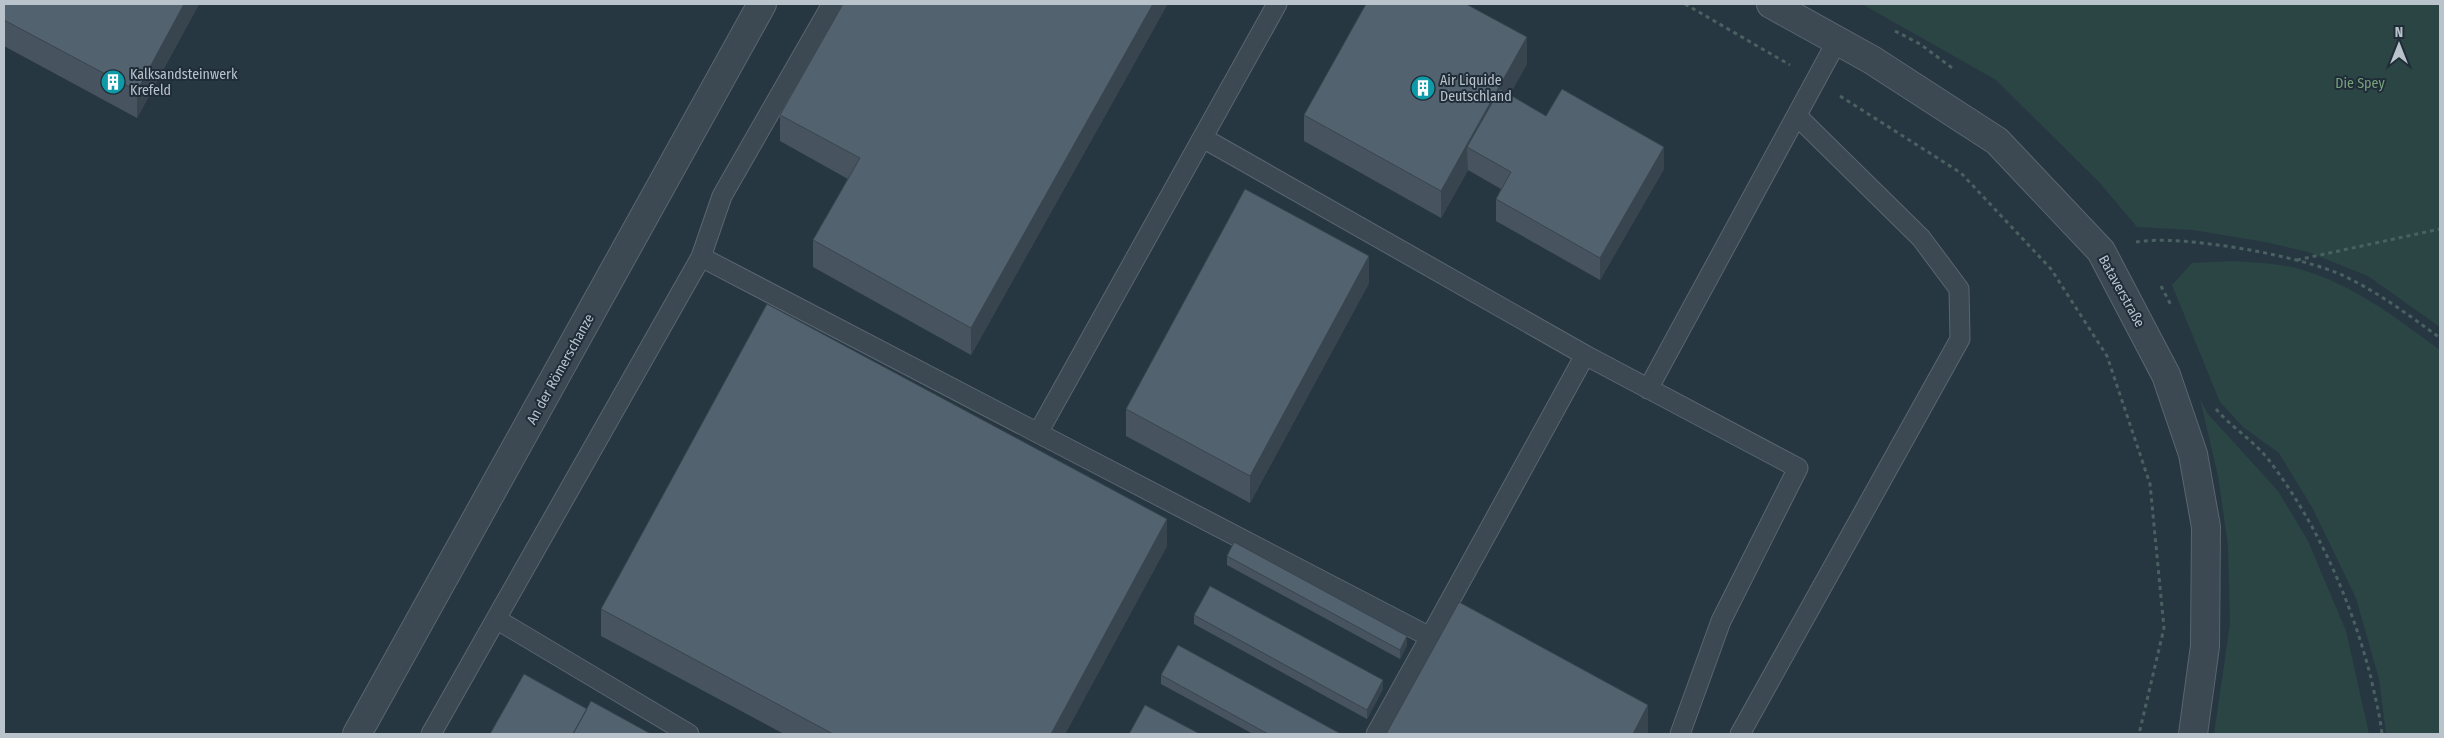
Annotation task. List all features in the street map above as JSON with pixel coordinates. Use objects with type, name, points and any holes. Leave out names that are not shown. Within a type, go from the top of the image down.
[{"type":"street","name":"An der Römerschanze","points":[[357,734],[762,4]]},
{"type":"street","name":"Bataverstraße","points":[[1771,4],[1872,60],[1997,141],[2101,252],[2144,329],[2166,374],[2193,454],[2206,527],[2205,646],[2193,734]]},
{"type":"lane","points":[[431,734],[701,257],[722,196],[832,4]]},
{"type":"lane","points":[[1038,433],[1277,4]]},
{"type":"lane","points":[[1648,389],[1837,41]]},
{"type":"lane","points":[[1740,734],[1960,339],[1959,288],[1920,238],[1796,116]]},
{"type":"lane","points":[[1203,138],[1585,355],[1798,468],[1721,621],[1680,734]]},
{"type":"lane","points":[[701,257],[1430,637]]},
{"type":"lane","points":[[1376,734],[1585,355]]},
{"type":"lane","points":[[496,619],[689,734]]},
{"type":"path","points":[[1684,4],[1816,81],[1961,173],[2051,269],[2107,356],[2150,484],[2164,628],[2139,734]]},
{"type":"path","points":[[2296,260],[2440,229]]},
{"type":"path","points":[[2138,251],[2133,243],[2153,239],[2215,245],[2296,260],[2344,276],[2440,338]]},
{"type":"path","points":[[2158,281],[2168,296],[2175,314]]},
{"type":"path","points":[[2214,406],[2228,423],[2266,457],[2302,509],[2337,576],[2364,650],[2381,718],[2382,734]]},
{"type":"green space","name":"Die Spey","points":[[1862,4],[2440,4],[2440,327],[2368,276],[2308,252],[2265,242],[2193,230],[2137,227],[2100,183],[1996,80]]},
{"type":"green space","points":[[2235,261],[2291,267],[2338,283],[2373,303],[2440,350],[2440,734],[2386,734],[2379,679],[2356,598],[2313,509],[2279,453],[2243,427],[2220,402],[2172,285],[2192,263]]},
{"type":"green space","points":[[2200,399],[2208,414],[2278,491],[2308,541],[2346,631],[2369,734],[2214,734],[2230,624],[2228,545],[2218,476]]},
{"type":"building","name":"Kalksandsteinwerk Krefeld","points":[[4,4],[184,4],[137,91],[4,20]]},
{"type":"building","points":[[843,4],[1153,4],[971,328],[813,240],[860,158],[780,115]]},
{"type":"building","name":"Air Liquide Deutschland","points":[[1366,4],[1466,4],[1527,37],[1441,191],[1304,115]]},
{"type":"building","points":[[1500,89],[1546,116],[1562,89],[1664,147],[1600,258],[1496,199],[1511,172],[1467,147]]},
{"type":"building","points":[[1245,189],[1369,256],[1250,476],[1126,409]]},
{"type":"building","points":[[767,304],[1167,519],[1051,734],[833,734],[601,609]]},
{"type":"building","points":[[1234,542],[1407,636],[1400,650],[1227,556]]},
{"type":"building","points":[[1210,586],[1383,680],[1367,710],[1194,615]]},
{"type":"building","points":[[1459,602],[1648,705],[1633,734],[1386,734]]},
{"type":"building","points":[[1178,645],[1341,734],[1268,734],[1161,675]]},
{"type":"building","points":[[524,674],[587,709],[573,734],[490,734]]},
{"type":"building","points":[[591,701],[651,734],[573,734]]},
{"type":"building","points":[[1145,705],[1200,734],[1129,734]]},
{"type":"place","name":"Kalksandsteinwerk Krefeld","points":[[113,82]]},
{"type":"place","name":"Air Liquide Deutschland","points":[[1423,88]]}]
